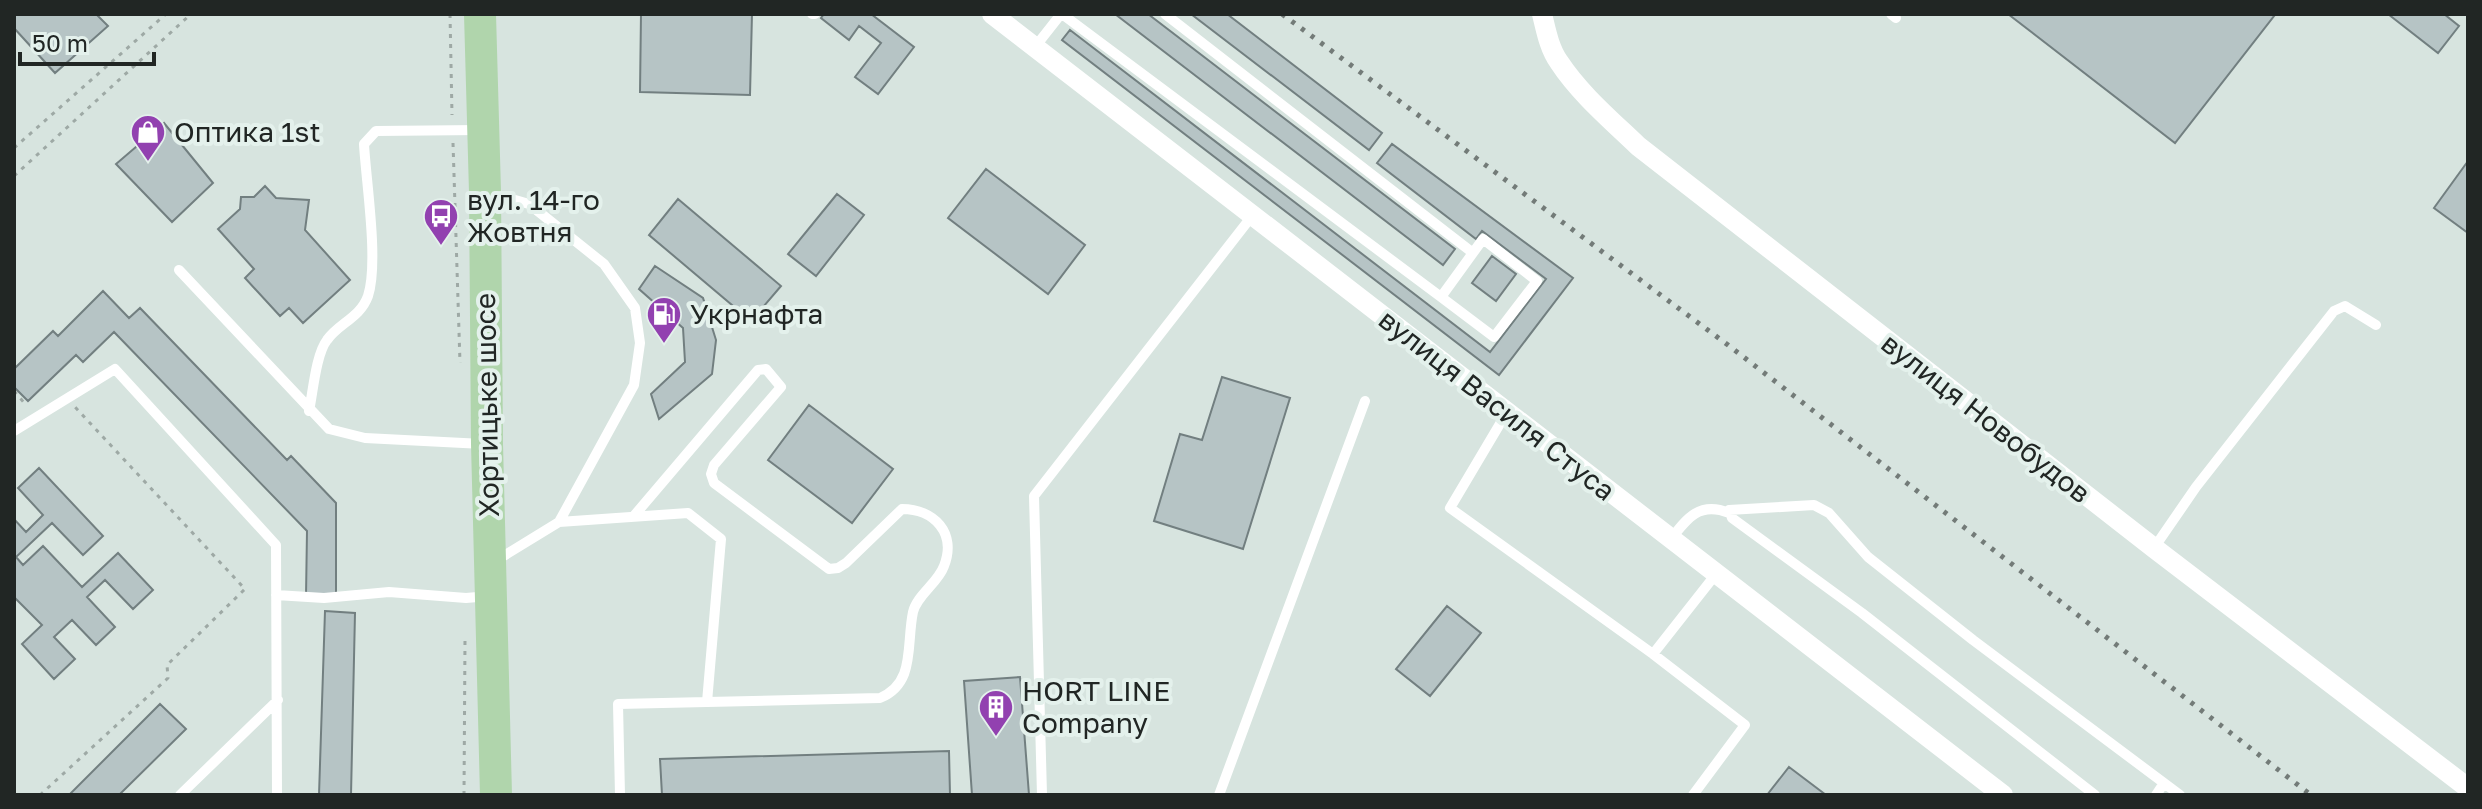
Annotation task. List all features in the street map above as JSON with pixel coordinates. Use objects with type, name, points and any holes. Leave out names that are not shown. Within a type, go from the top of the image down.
[{"type":"main road","name":"Хортицьке шосе","points":[[480,14],[468,130],[485,192],[487,444],[482,586],[496,795]]},
{"type":"street","name":"вулиця Василя Стуса","points":[[992,14],[2003,795]]},
{"type":"street","name":"вулиця Новобудов","points":[[1542,14],[1558,61],[1596,106],[1638,146],[2468,788]]},
{"type":"lane","points":[[1035,47],[1062,14],[1494,337],[1537,281],[1483,239],[1441,297]]},
{"type":"lane","points":[[1165,14],[1473,253]]},
{"type":"lane","points":[[309,411],[327,339],[356,316],[367,299],[373,276],[364,144],[376,131],[468,130]]},
{"type":"lane","points":[[276,595],[324,598],[482,586],[559,522],[634,385],[640,343],[635,308],[604,264],[529,204],[485,192]]},
{"type":"lane","points":[[1042,795],[1034,496],[1252,216]]},
{"type":"lane","points":[[179,270],[329,429],[351,436],[462,445],[487,444]]},
{"type":"lane","points":[[2154,548],[2196,487],[2334,311],[2345,306],[2376,325]]},
{"type":"lane","points":[[620,795],[618,704],[880,698],[894,692],[903,681],[914,608],[945,566],[947,548],[943,527],[927,513],[902,509],[846,563],[829,569],[714,483],[711,474],[714,465],[781,387],[763,368],[758,370],[633,517]]},
{"type":"lane","points":[[14,431],[40,412],[115,369],[276,545],[277,795]]},
{"type":"lane","points":[[1219,795],[1365,401]]},
{"type":"lane","points":[[1507,412],[1450,508],[1653,654],[1745,725],[1693,795]]},
{"type":"lane","points":[[1729,513],[1733,508],[1814,505],[1829,513],[1868,557],[2180,795]]},
{"type":"lane","points":[[1671,539],[1698,510],[1709,508],[1729,513],[2095,795]]},
{"type":"lane","points":[[559,522],[688,513],[721,539],[707,702]]},
{"type":"lane","points":[[1653,654],[1716,574]]},
{"type":"lane","points":[[180,795],[278,700]]},
{"type":"lane","points":[[2156,795],[2164,783]]},
{"type":"path","points":[[14,148],[166,14]]},
{"type":"path","points":[[14,176],[191,14]]},
{"type":"path","points":[[450,14],[468,130],[460,366]]},
{"type":"path","points":[[14,391],[25,405],[40,412]]},
{"type":"path","points":[[40,795],[168,678],[167,665],[245,589],[66,397]]},
{"type":"path","points":[[464,795],[482,586]]},
{"type":"building","points":[[14,14],[96,14],[108,26],[55,73],[14,28]]},
{"type":"building","points":[[641,14],[752,14],[750,95],[640,92]]},
{"type":"building","points":[[824,14],[871,14],[914,47],[878,94],[855,77],[881,43],[859,26],[849,40],[821,18]]},
{"type":"building","points":[[1115,14],[1148,14],[1455,249],[1443,265]]},
{"type":"building","points":[[1191,14],[1227,14],[1382,133],[1369,150]]},
{"type":"building","points":[[2008,14],[2272,14],[2274,16],[2175,143]]},
{"type":"building","points":[[2388,14],[2444,14],[2459,26],[2438,53]]},
{"type":"building","points":[[1070,30],[1490,352],[1546,279],[1482,231],[1476,239],[1377,163],[1392,144],[1573,278],[1499,375],[1062,40]]},
{"type":"building","points":[[164,123],[213,183],[172,222],[116,164]]},
{"type":"building","points":[[2468,161],[2468,233],[2434,208]]},
{"type":"building","points":[[986,169],[1085,245],[1048,294],[948,218]]},
{"type":"building","points":[[265,186],[276,198],[309,200],[305,230],[350,280],[303,323],[289,308],[280,316],[245,278],[254,269],[218,229],[240,209],[241,197],[254,197]]},
{"type":"building","points":[[837,194],[864,215],[816,276],[788,254]]},
{"type":"building","points":[[678,199],[781,286],[751,321],[649,235]]},
{"type":"building","points":[[1492,256],[1516,274],[1496,301],[1472,283]]},
{"type":"building","points":[[655,266],[703,298],[716,340],[712,374],[659,419],[651,394],[685,362],[683,328],[639,289]]},
{"type":"building","points":[[103,291],[129,318],[140,308],[287,460],[291,456],[336,503],[336,596],[306,596],[307,531],[114,332],[83,362],[76,355],[28,401],[14,387],[14,369],[53,331],[58,336]]},
{"type":"building","points":[[1222,377],[1290,398],[1243,549],[1154,521],[1180,434],[1202,440]]},
{"type":"building","points":[[809,405],[893,469],[852,523],[768,460]]},
{"type":"building","points":[[39,468],[103,536],[83,555],[52,523],[16,557],[23,565],[43,546],[82,587],[118,553],[153,590],[133,609],[105,580],[87,597],[115,627],[96,645],[72,620],[54,637],[75,659],[54,679],[22,644],[42,625],[14,597],[14,519],[26,532],[43,515],[18,488]]},
{"type":"building","points":[[1447,606],[1481,633],[1430,696],[1396,669]]},
{"type":"building","points":[[325,611],[355,613],[351,795],[319,795]]},
{"type":"building","name":"HORT LINE Company","points":[[1020,677],[1029,795],[972,795],[964,681]]},
{"type":"building","points":[[160,704],[186,729],[119,795],[69,795]]},
{"type":"building","points":[[949,751],[950,795],[662,795],[660,759]]},
{"type":"building","points":[[1789,767],[1826,795],[1767,795]]},
{"type":"railway","points":[[1282,14],[1728,345],[2311,795]]},
{"type":"place","name":"Оптика 1st","points":[[148,163]]},
{"type":"place","name":"вул. 14-го Жовтня","points":[[441,247]]},
{"type":"place","name":"Укрнафта","points":[[664,345]]},
{"type":"place","name":"HORT LINE Company","points":[[996,738]]}]
